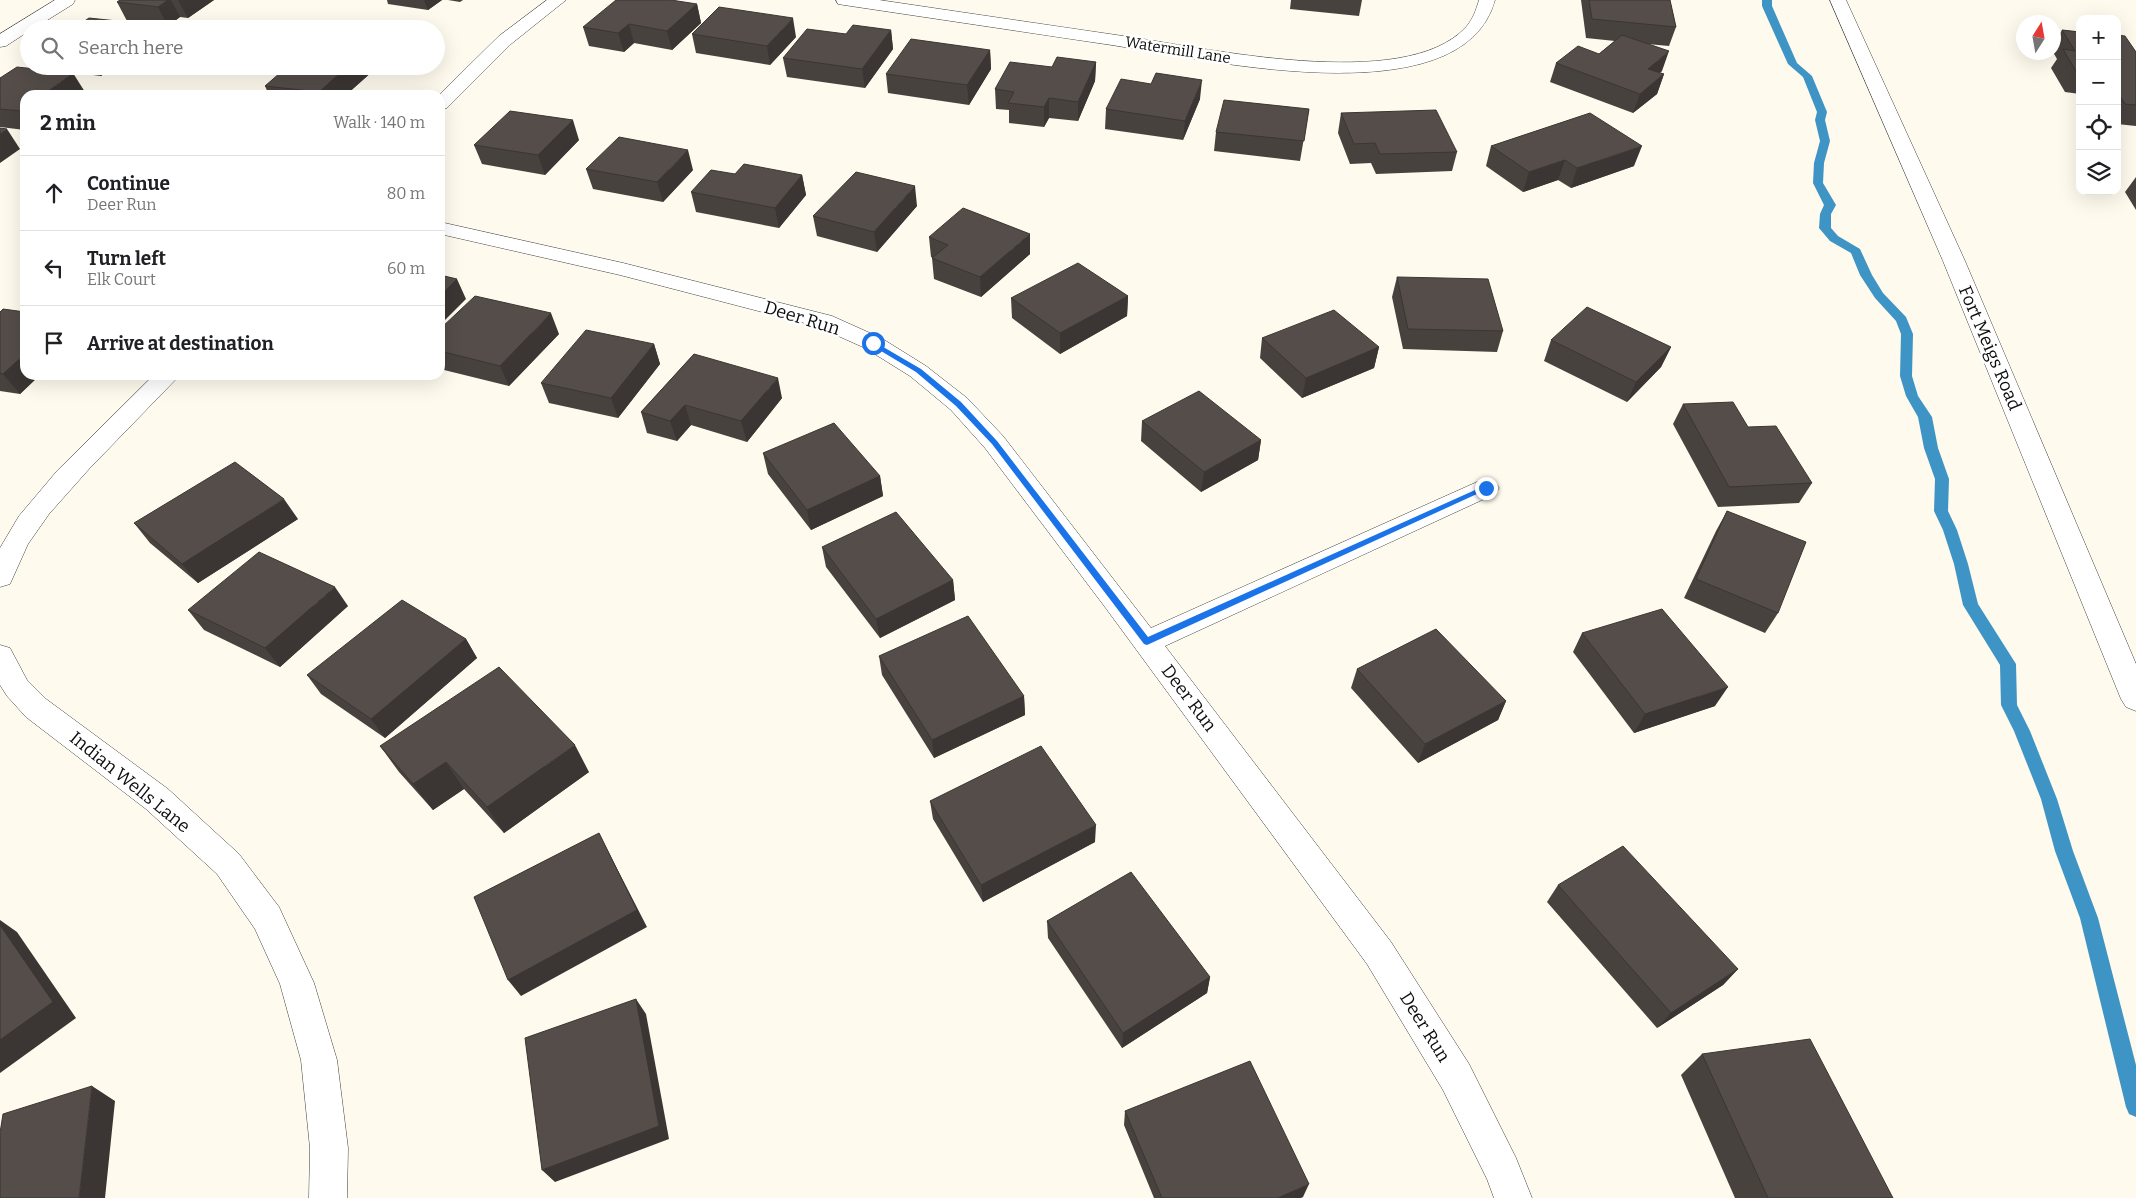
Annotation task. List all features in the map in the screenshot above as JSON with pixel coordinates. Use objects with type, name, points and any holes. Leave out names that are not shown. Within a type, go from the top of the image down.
[{"type":"street","points":[[35,20],[67,0]]},
{"type":"street","points":[[445,99],[505,40],[558,0]]},
{"type":"street","name":"Watermill Lane","points":[[844,0],[1270,63],[1344,68],[1391,64],[1432,54],[1448,47],[1473,30],[1480,20],[1487,0]]},
{"type":"street","points":[[948,15],[960,0]]},
{"type":"street","name":"Fort Meigs Road","points":[[1838,0],[1954,261],[2136,699]]},
{"type":"street","points":[[0,42],[20,29]]},
{"type":"street","name":"Deer Run","points":[[445,229],[623,269],[824,321],[873,343],[918,371],[952,398],[994,442],[1147,642],[1379,953],[1456,1077],[1503,1171],[1513,1198]]},
{"type":"street","points":[[0,576],[6,559],[21,532],[40,506],[163,380]]},
{"type":"street","points":[[1147,642],[1486,488]]},
{"type":"street","name":"Indian Wells Lane","points":[[0,656],[3,665],[17,688],[36,708],[157,799],[228,864],[267,918],[298,983],[319,1060],[329,1148],[328,1198]]},
{"type":"building","points":[[120,0],[168,0],[158,7],[117,2]]},
{"type":"building","points":[[616,0],[671,0],[697,4],[667,31],[629,24],[618,33],[583,27]]},
{"type":"building","points":[[1589,0],[1670,0],[1676,27],[1592,19]]},
{"type":"building","points":[[719,7],[793,18],[767,46],[692,34]]},
{"type":"building","points":[[89,18],[108,20],[86,20]]},
{"type":"building","points":[[853,25],[891,30],[862,69],[783,58],[807,29],[846,34]]},
{"type":"building","points":[[2062,30],[2076,32],[2076,71],[2063,49],[2075,51]]},
{"type":"building","points":[[1622,35],[1669,51],[1648,69],[1664,74],[1640,94],[1556,63],[1578,46],[1599,54]]},
{"type":"building","points":[[2121,36],[2125,36],[2136,52],[2136,105],[2125,104],[2121,98]]},
{"type":"building","points":[[911,39],[990,50],[967,85],[886,74]]},
{"type":"building","points":[[1057,57],[1096,62],[1078,102],[1049,98],[1044,107],[1008,103],[1014,92],[995,89],[1010,62],[1052,67]]},
{"type":"building","points":[[17,67],[20,67],[20,75],[70,75],[50,90],[20,90],[20,111],[0,109],[0,78]]},
{"type":"building","points":[[1156,73],[1202,80],[1185,121],[1106,109],[1121,79],[1151,84]]},
{"type":"building","points":[[278,75],[338,75],[321,90],[265,86]]},
{"type":"building","points":[[1224,100],[1309,109],[1304,141],[1216,132]]},
{"type":"building","points":[[1436,110],[1457,152],[1380,154],[1375,143],[1354,144],[1341,113]]},
{"type":"building","points":[[510,111],[573,120],[538,155],[474,145]]},
{"type":"building","points":[[1590,113],[1642,146],[1577,168],[1565,160],[1529,172],[1491,146]]},
{"type":"building","points":[[0,128],[7,129],[0,134]]},
{"type":"building","points":[[619,137],[688,150],[657,182],[586,169]]},
{"type":"building","points":[[744,164],[802,175],[775,208],[691,192],[711,170],[735,174]]},
{"type":"building","points":[[856,172],[915,186],[874,232],[813,216]]},
{"type":"building","points":[[963,208],[1030,234],[980,277],[932,258],[948,245],[929,237]]},
{"type":"building","points":[[1078,263],[1128,296],[1060,333],[1011,298]]},
{"type":"building","points":[[445,276],[457,279],[445,291]]},
{"type":"building","points":[[1397,277],[1488,279],[1503,331],[1408,329]]},
{"type":"building","points":[[475,296],[551,313],[500,366],[445,352],[445,324]]},
{"type":"building","points":[[1587,307],[1671,347],[1636,382],[1551,340]]},
{"type":"building","points":[[3,309],[20,311],[20,359],[3,374],[0,373],[0,312]]},
{"type":"building","points":[[1334,310],[1379,347],[1306,378],[1262,338]]},
{"type":"building","points":[[586,330],[654,344],[611,398],[541,383]]},
{"type":"building","points":[[694,354],[778,378],[741,421],[685,405],[670,421],[641,412]]},
{"type":"building","points":[[1199,391],[1261,440],[1204,472],[1142,421]]},
{"type":"building","points":[[1733,402],[1748,427],[1776,426],[1812,483],[1729,487],[1683,404]]},
{"type":"building","points":[[834,423],[880,476],[807,510],[763,453]]},
{"type":"building","points":[[235,462],[284,499],[182,564],[134,523]]},
{"type":"building","points":[[1727,511],[1806,542],[1778,613],[1696,579]]},
{"type":"building","points":[[896,512],[953,580],[876,619],[822,547]]},
{"type":"building","points":[[259,552],[335,587],[265,648],[188,610]]},
{"type":"building","points":[[402,600],[466,639],[371,719],[307,675]]},
{"type":"building","points":[[1662,609],[1728,687],[1645,714],[1582,633]]},
{"type":"building","points":[[968,616],[1024,696],[932,740],[879,656]]},
{"type":"building","points":[[1436,629],[1506,701],[1425,744],[1357,669]]},
{"type":"building","points":[[499,667],[575,745],[487,807],[446,762],[413,784],[380,746]]},
{"type":"building","points":[[1041,746],[1096,825],[981,885],[930,801]]},
{"type":"building","points":[[599,833],[637,910],[508,980],[474,897]]},
{"type":"building","points":[[1623,846],[1738,969],[1671,1013],[1558,885]]},
{"type":"building","points":[[1131,872],[1210,977],[1123,1033],[1047,921]]},
{"type":"building","points":[[0,925],[53,1002],[0,1040]]},
{"type":"building","points":[[636,999],[659,1126],[542,1170],[525,1038]]},
{"type":"building","points":[[1810,1039],[1893,1198],[1768,1198],[1702,1054]]},
{"type":"building","points":[[1250,1061],[1309,1184],[1278,1198],[1162,1198],[1125,1111]]},
{"type":"building","points":[[92,1086],[79,1198],[0,1198],[0,1133],[3,1114]]},
{"type":"waterway","points":[[1767,0],[1767,6],[1793,64],[1807,76],[1822,112],[1820,120],[1825,141],[1819,163],[1818,183],[1830,205],[1825,214],[1825,228],[1834,238],[1856,251],[1866,275],[1879,295],[1902,320],[1907,334],[1906,376],[1912,396],[1925,417],[1931,448],[1942,479],[1941,511],[1950,530],[1961,564],[1971,605],[2008,664],[2009,705],[2022,731],[2049,799],[2064,851],[2089,918],[2136,1107]]},
{"type":"route","points":[[873,343],[918,371],[959,404],[994,442],[1147,642],[1486,488]]}]
